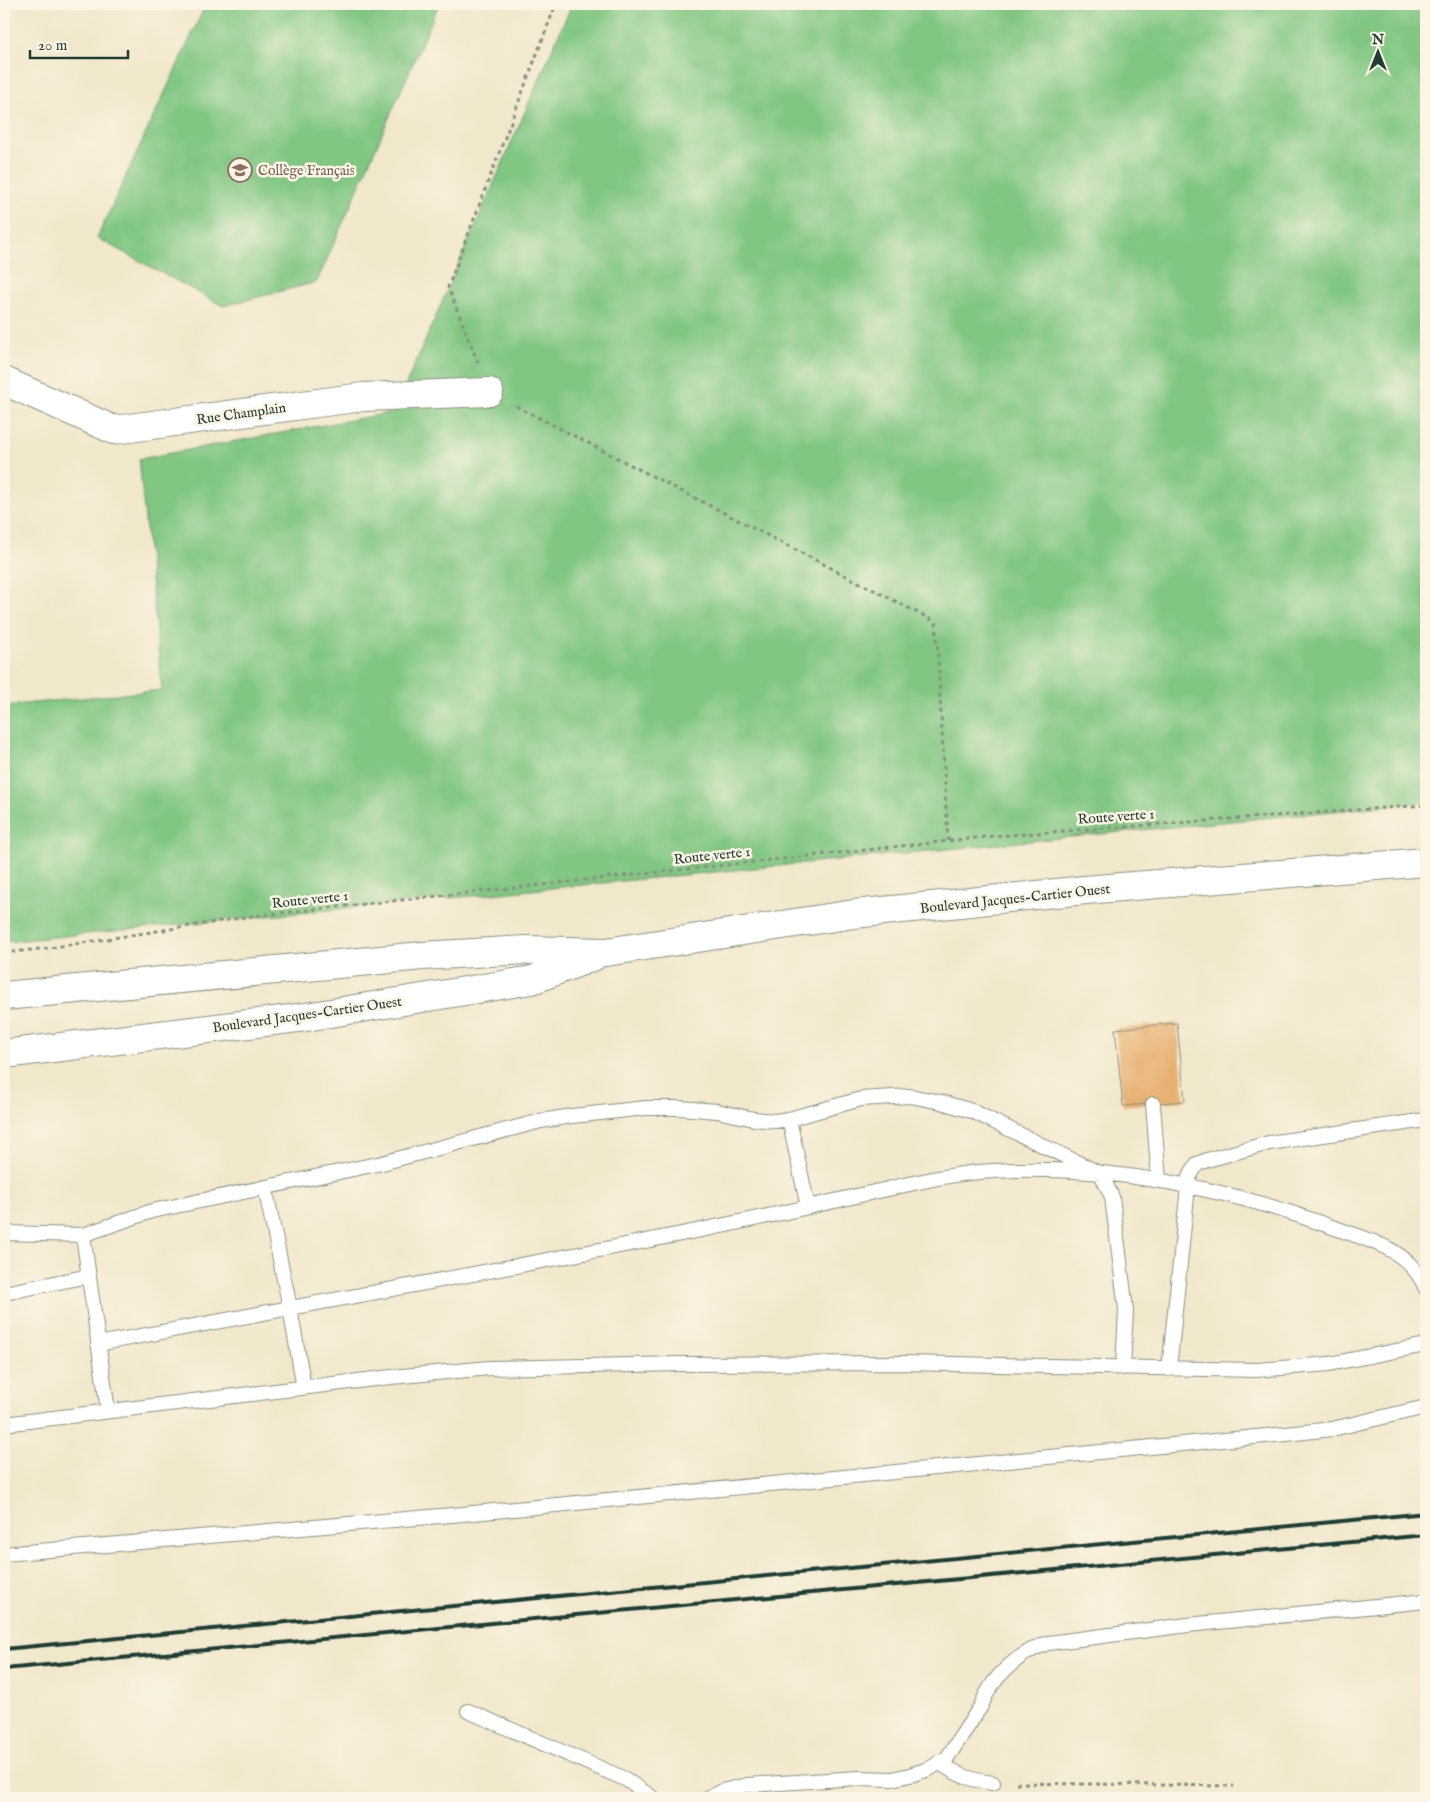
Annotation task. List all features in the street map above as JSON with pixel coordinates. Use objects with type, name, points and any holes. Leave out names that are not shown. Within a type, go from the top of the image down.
[{"type":"main road","name":"Rue Champlain","points":[[4,381],[114,430],[363,397],[489,392]]},
{"type":"main road","name":"Boulevard Jacques-Cartier Ouest","points":[[4,996],[422,956],[526,950],[606,952],[854,914],[1085,890],[1426,862]]},
{"type":"main road","name":"Boulevard Jacques-Cartier Ouest","points":[[4,1054],[306,1017],[532,980],[606,952]]},
{"type":"lane","points":[[4,1233],[83,1235],[152,1211],[382,1163],[541,1120],[646,1108],[680,1108],[717,1111],[775,1121],[861,1100],[910,1096],[933,1100],[972,1111],[1101,1174],[1112,1197],[1124,1291],[1126,1327],[1123,1368]]},
{"type":"lane","points":[[1153,1104],[1159,1182]]},
{"type":"lane","points":[[789,1119],[808,1207]]},
{"type":"lane","points":[[1168,1369],[1188,1187],[1192,1170],[1197,1164],[1276,1141],[1426,1120]]},
{"type":"lane","points":[[98,1344],[588,1252],[907,1185],[981,1172],[1023,1170],[1101,1174],[1159,1182],[1236,1196],[1296,1213],[1370,1240],[1391,1250],[1420,1273],[1426,1289]]},
{"type":"lane","points":[[265,1187],[304,1388]]},
{"type":"lane","points":[[83,1235],[108,1411]]},
{"type":"lane","points":[[4,1293],[89,1276]]},
{"type":"lane","points":[[4,1424],[490,1368],[672,1364],[893,1363],[1257,1370],[1329,1364],[1426,1345]]},
{"type":"lane","points":[[4,1554],[463,1514],[1286,1434],[1332,1428],[1426,1407]]},
{"type":"lane","points":[[707,1798],[722,1791],[747,1785],[858,1778],[892,1779],[923,1771],[947,1758],[981,1706],[984,1698],[1006,1668],[1031,1649],[1048,1643],[1426,1601]]},
{"type":"lane","points":[[468,1711],[625,1779],[653,1798]]},
{"type":"lane","points":[[939,1762],[953,1772],[970,1780],[993,1783]]},
{"type":"path","points":[[556,4],[448,287],[489,392],[936,622],[948,841]]},
{"type":"path","name":"Route verte 1","points":[[4,953],[49,948],[253,916],[948,841],[1426,805]]},
{"type":"path","points":[[993,1783],[1234,1786]]},
{"type":"green space","points":[[206,4],[439,4],[317,282],[223,306],[97,238]]},
{"type":"green space","points":[[572,4],[1426,4],[1426,802],[4,942],[4,706],[162,690],[139,459],[394,412]]},
{"type":"building","points":[[1177,1023],[1185,1101],[1123,1106],[1115,1029]]},
{"type":"railway","points":[[4,1649],[1426,1513]]},
{"type":"railway","points":[[4,1669],[1426,1535]]},
{"type":"place","name":"Collège Français","points":[[240,170]]}]
